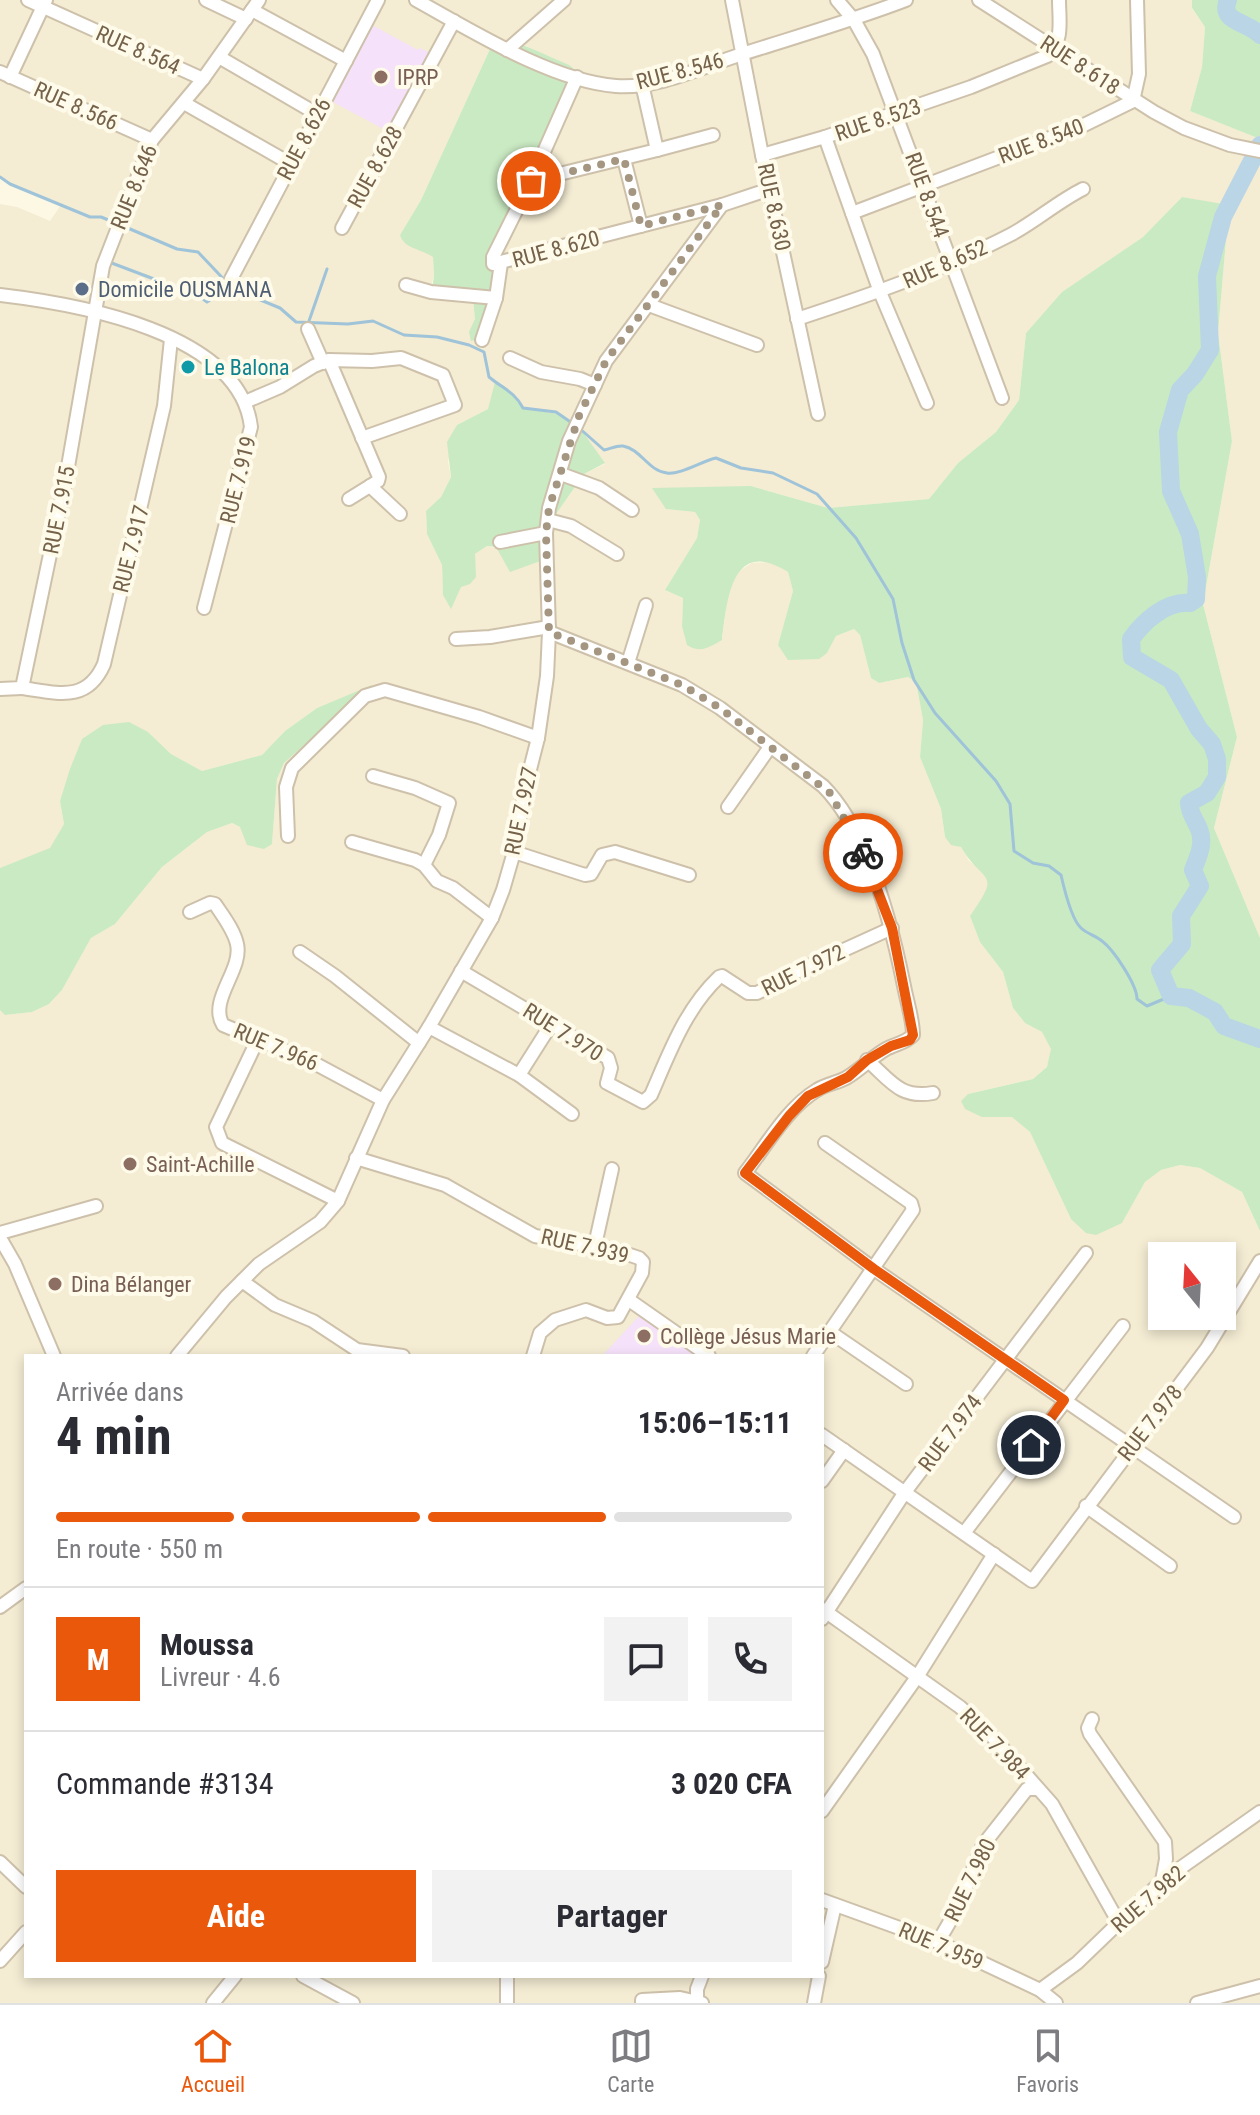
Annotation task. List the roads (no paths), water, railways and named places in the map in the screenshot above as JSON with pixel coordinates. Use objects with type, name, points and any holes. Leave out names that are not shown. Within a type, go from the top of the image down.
[{"type":"street","name":"RUE 8.564","points":[[28,0],[44,3],[203,79]]},
{"type":"street","points":[[206,0],[252,10],[346,61]]},
{"type":"street","name":"RUE 8.626","points":[[231,279],[378,0]]},
{"type":"street","name":"RUE 8.546","points":[[416,0],[507,50],[577,77],[617,86],[680,75],[854,20],[906,0]]},
{"type":"street","points":[[507,50],[548,5],[564,0]]},
{"type":"street","name":"RUE 8.630","points":[[732,0],[818,414]]},
{"type":"street","name":"RUE 8.544","points":[[837,0],[854,20],[873,54],[1002,398]]},
{"type":"street","name":"RUE 8.618","points":[[979,0],[1133,101],[1184,128],[1230,145],[1260,151]]},
{"type":"street","points":[[1056,49],[1059,0]]},
{"type":"street","points":[[1133,101],[1139,74],[1137,0]]},
{"type":"street","points":[[5,75],[44,3]]},
{"type":"street","name":"RUE 8.646","points":[[95,310],[103,266],[152,140],[203,79],[252,10]]},
{"type":"street","name":"RUE 8.628","points":[[342,228],[454,21]]},
{"type":"street","name":"RUE 8.523","points":[[927,403],[880,292],[825,137],[1022,66],[1056,49]]},
{"type":"street","points":[[219,57],[317,114]]},
{"type":"street","name":"RUE 8.566","points":[[5,75],[152,140]]},
{"type":"street","name":"RUE 8.620","points":[[577,77],[493,257],[493,264],[722,205],[770,189]]},
{"type":"street","points":[[642,84],[657,150]]},
{"type":"street","name":"RUE 8.540","points":[[852,213],[1084,125],[1133,101]]},
{"type":"street","points":[[184,103],[291,164]]},
{"type":"street","points":[[531,181],[713,135]]},
{"type":"street","points":[[762,155],[825,137]]},
{"type":"street","points":[[624,159],[641,226]]},
{"type":"street","name":"RUE 8.652","points":[[797,319],[880,292],[952,263],[1012,234],[1083,189]]},
{"type":"street","name":"RUE 7.927","points":[[179,1354],[259,1264],[320,1222],[338,1201],[383,1100],[492,918],[514,852],[538,738],[547,676],[549,630],[547,527],[569,441],[606,361],[722,205]]},
{"type":"street","points":[[482,340],[496,298],[501,263]]},
{"type":"street","points":[[406,285],[431,292],[496,298]]},
{"type":"street","name":"RUE 7.919","points":[[0,295],[95,310],[171,339],[193,348],[235,386],[249,411],[251,427],[204,608]]},
{"type":"street","points":[[649,305],[757,345]]},
{"type":"street","name":"RUE 7.915","points":[[22,688],[66,478],[95,310]]},
{"type":"street","points":[[308,329],[379,477],[378,481],[349,499]]},
{"type":"street","name":"RUE 7.917","points":[[22,688],[78,692],[97,680],[104,664],[164,406],[171,339]]},
{"type":"street","points":[[245,402],[326,362],[401,358],[443,375],[455,405],[362,438]]},
{"type":"street","points":[[510,358],[541,372],[595,385]]},
{"type":"street","points":[[561,474],[599,488],[632,510]]},
{"type":"street","points":[[370,486],[400,514]]},
{"type":"street","points":[[500,542],[547,527],[571,526],[617,554]]},
{"type":"street","points":[[628,663],[646,605]]},
{"type":"street","points":[[456,639],[549,630],[682,685],[720,708],[823,786],[836,801],[865,855],[892,928],[913,1035],[910,1040],[891,1046],[867,1060],[848,1077],[808,1096],[745,1173],[874,1269],[1234,1517]]},
{"type":"street","points":[[0,689],[22,688]]},
{"type":"street","points":[[288,836],[286,787],[292,768],[365,696],[374,692],[385,690],[538,738]]},
{"type":"street","points":[[728,807],[770,747]]},
{"type":"street","points":[[373,776],[415,788],[449,803],[439,835],[424,865]]},
{"type":"street","points":[[352,842],[408,856],[424,865],[437,881],[453,888],[492,918]]},
{"type":"street","points":[[514,852],[585,875],[591,874],[602,855],[609,852],[689,875]]},
{"type":"street","name":"RUE 7.966","points":[[190,912],[210,903],[215,904],[232,930],[238,948],[219,1012],[223,1025],[314,1063],[383,1100]]},
{"type":"street","name":"RUE 7.972","points":[[643,1102],[651,1095],[681,1027],[719,977],[748,993],[757,993],[892,928]]},
{"type":"street","points":[[300,952],[419,1043]]},
{"type":"street","name":"RUE 7.970","points":[[461,971],[608,1058],[611,1068],[607,1083],[643,1102]]},
{"type":"street","points":[[519,1075],[552,1023]]},
{"type":"street","points":[[429,1027],[519,1075],[572,1114]]},
{"type":"street","points":[[257,1041],[216,1127],[217,1136],[222,1143],[338,1201]]},
{"type":"street","points":[[867,1060],[906,1094],[917,1096],[933,1093]]},
{"type":"street","points":[[814,1354],[911,1215],[911,1203],[825,1143]]},
{"type":"street","name":"RUE 7.939","points":[[356,1158],[445,1185],[535,1236],[595,1245],[639,1258],[643,1262],[642,1273],[629,1300],[706,1354]]},
{"type":"street","points":[[595,1245],[612,1169]]},
{"type":"street","points":[[53,1354],[0,1235],[96,1206]]},
{"type":"street","name":"RUE 7.974","points":[[824,1613],[905,1492],[1086,1253]]},
{"type":"street","name":"RUE 7.978","points":[[994,1554],[1032,1581],[1207,1348],[1260,1261]]},
{"type":"street","points":[[0,1267],[15,1264]]},
{"type":"street","points":[[242,1281],[275,1305],[313,1321],[357,1350],[388,1354]]},
{"type":"street","points":[[534,1354],[540,1333],[555,1320],[586,1310],[612,1319],[618,1317],[629,1300]]},
{"type":"street","points":[[964,1533],[1123,1326]]},
{"type":"street","points":[[830,1332],[906,1384]]},
{"type":"street","points":[[824,1436],[994,1554],[917,1677],[824,1808]]},
{"type":"street","points":[[824,1478],[844,1450]]},
{"type":"street","points":[[1086,1506],[1170,1566]]},
{"type":"street","points":[[0,1607],[24,1589]]},
{"type":"street","name":"RUE 7.984","points":[[824,1613],[980,1723],[1061,1817],[1119,1923]]},
{"type":"street","points":[[1092,1719],[1088,1728],[1090,1734],[1165,1842],[1162,1881]]},
{"type":"street","name":"RUE 7.980","points":[[938,1942],[956,1911],[983,1845],[1027,1789],[1037,1789]]},
{"type":"street","name":"RUE 7.982","points":[[1040,1990],[1077,1963],[1162,1881],[1260,1812]]},
{"type":"street","points":[[0,1862],[24,1885]]},
{"type":"street","name":"RUE 7.959","points":[[824,1901],[938,1942],[1040,1990],[1056,2003]]},
{"type":"street","points":[[824,1953],[835,1905]]},
{"type":"street","points":[[0,1961],[24,1934]]},
{"type":"street","points":[[213,2003],[233,1978]]},
{"type":"street","points":[[307,1978],[353,2003]]},
{"type":"street","points":[[507,1978],[507,2003]]},
{"type":"street","points":[[642,2003],[642,2000],[680,1998],[699,2002],[697,1989],[701,1978]]},
{"type":"street","points":[[814,2003],[819,1978]]},
{"type":"street","points":[[1197,2003],[1260,1986]]},
{"type":"waterway","points":[[1228,0],[1226,8],[1231,17],[1260,35]]},
{"type":"waterway","points":[[1260,145],[1223,217],[1207,276],[1210,350],[1180,390],[1168,432],[1171,491],[1190,534],[1197,577],[1196,599],[1164,609],[1131,639],[1132,657],[1171,680],[1199,729],[1212,744],[1217,759],[1217,777],[1207,793],[1189,803],[1201,834],[1200,850],[1193,870],[1200,886],[1181,916],[1182,944],[1160,970],[1171,996],[1189,998],[1215,1012],[1224,1026],[1260,1039]]},
{"type":"waterway","points":[[0,177],[90,217],[101,217],[116,223]]},
{"type":"waterway","points":[[123,226],[177,249],[198,252],[233,289],[280,308],[296,322],[348,324],[373,321],[404,335],[437,337],[469,345],[484,352],[489,377],[512,394],[523,408],[556,412],[572,423]]},
{"type":"waterway","points":[[109,262],[199,296],[207,302],[216,296],[225,299],[233,289]]},
{"type":"waterway","points":[[309,321],[327,269]]},
{"type":"waterway","points":[[578,427],[604,450],[621,446],[629,448],[655,468],[667,473],[716,458],[741,468],[773,473],[817,494],[856,538],[893,599],[914,680],[935,713],[996,781],[1010,804],[1014,851],[1033,863],[1049,866],[1061,875],[1077,924],[1113,952],[1129,977],[1137,999],[1147,1006],[1171,996]]},
{"type":"place","name":"IPRP","points":[[381,77]]},
{"type":"place","name":"Domicile OUSMANA","points":[[82,289]]},
{"type":"place","name":"Le Balona","points":[[188,367]]},
{"type":"place","name":"Saint-Achille","points":[[130,1164]]},
{"type":"place","name":"Dina Bélanger","points":[[55,1284]]},
{"type":"place","name":"Collège Jésus Marie","points":[[644,1336]]}]
